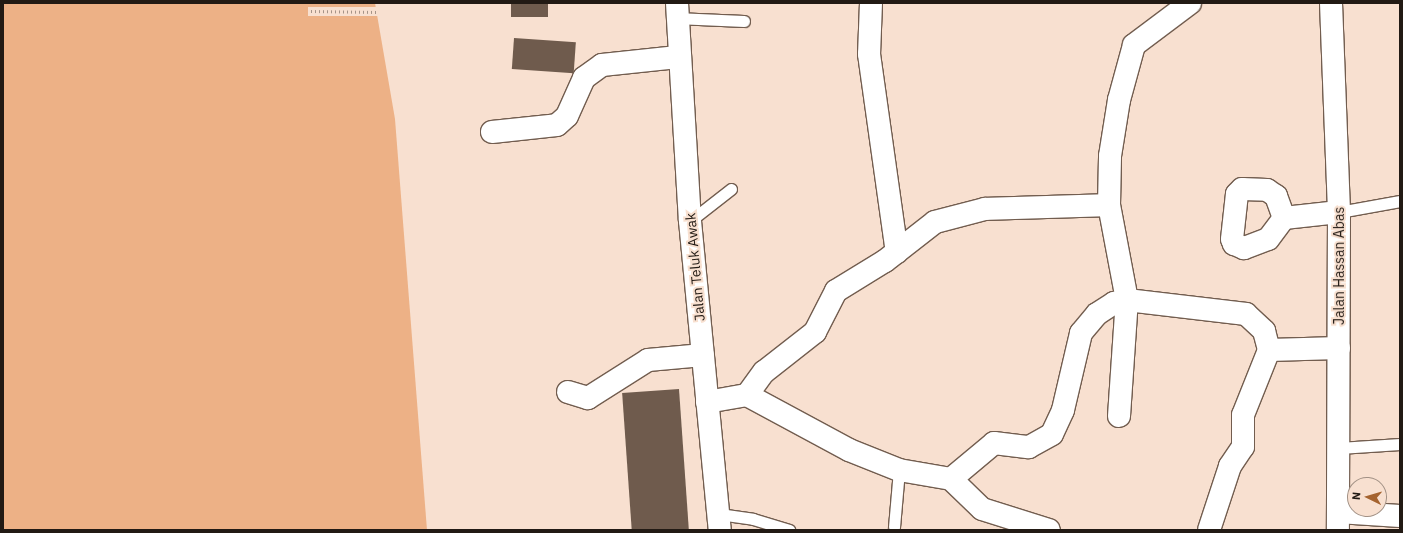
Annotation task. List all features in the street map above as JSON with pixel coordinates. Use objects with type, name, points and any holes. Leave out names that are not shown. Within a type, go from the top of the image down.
[{"type":"street","points":[[871,3],[869,54],[897,252]]},
{"type":"street","points":[[1119,416],[1127,300],[1108,205],[1110,156],[1127,61],[1134,45],[1190,3]]},
{"type":"street","name":"Jalan Hassan Abas","points":[[1331,3],[1339,212],[1338,521]]},
{"type":"street","name":"Jalan Teluk Awak","points":[[676,11],[690,221],[719,522]]},
{"type":"street","points":[[492,132],[557,125],[568,116],[584,78],[602,64],[678,56]]},
{"type":"street","points":[[747,396],[764,372],[815,332],[836,291],[897,252],[935,222],[965,212],[1108,205]]},
{"type":"street","points":[[1284,218],[1339,212]]},
{"type":"street","points":[[951,479],[994,443],[1030,447],[1052,434],[1063,410],[1081,333],[1097,314],[1127,300],[1246,314],[1264,331],[1269,350],[1244,415],[1243,447],[1230,466],[1209,530]]},
{"type":"street","points":[[1269,350],[1339,348]]},
{"type":"street","points":[[568,392],[588,398],[648,360],[703,355]]},
{"type":"street","points":[[707,402],[747,396],[849,450],[899,470],[951,479],[982,509],[1049,530]]},
{"type":"street","points":[[1338,521],[1400,516]]},
{"type":"lane","points":[[676,11],[744,21]]},
{"type":"lane","points":[[690,221],[731,189]]},
{"type":"lane","points":[[1339,212],[1400,201]]},
{"type":"lane","points":[[1339,448],[1400,444]]},
{"type":"lane","points":[[894,527],[899,470]]},
{"type":"lane","points":[[719,522],[753,519],[789,530]]},
{"type":"path","points":[[311,11],[377,12]]},
{"type":"shaded area","points":[[3,3],[375,3],[395,119],[427,530],[3,530]]},
{"type":"pier","points":[[308,7],[378,7],[378,16],[308,16]]},
{"type":"building","points":[[511,3],[548,3],[548,17],[511,17]]},
{"type":"building","points":[[514,38],[576,42],[574,73],[512,69]]},
{"type":"building","points":[[679,389],[689,530],[632,530],[622,393]]}]
